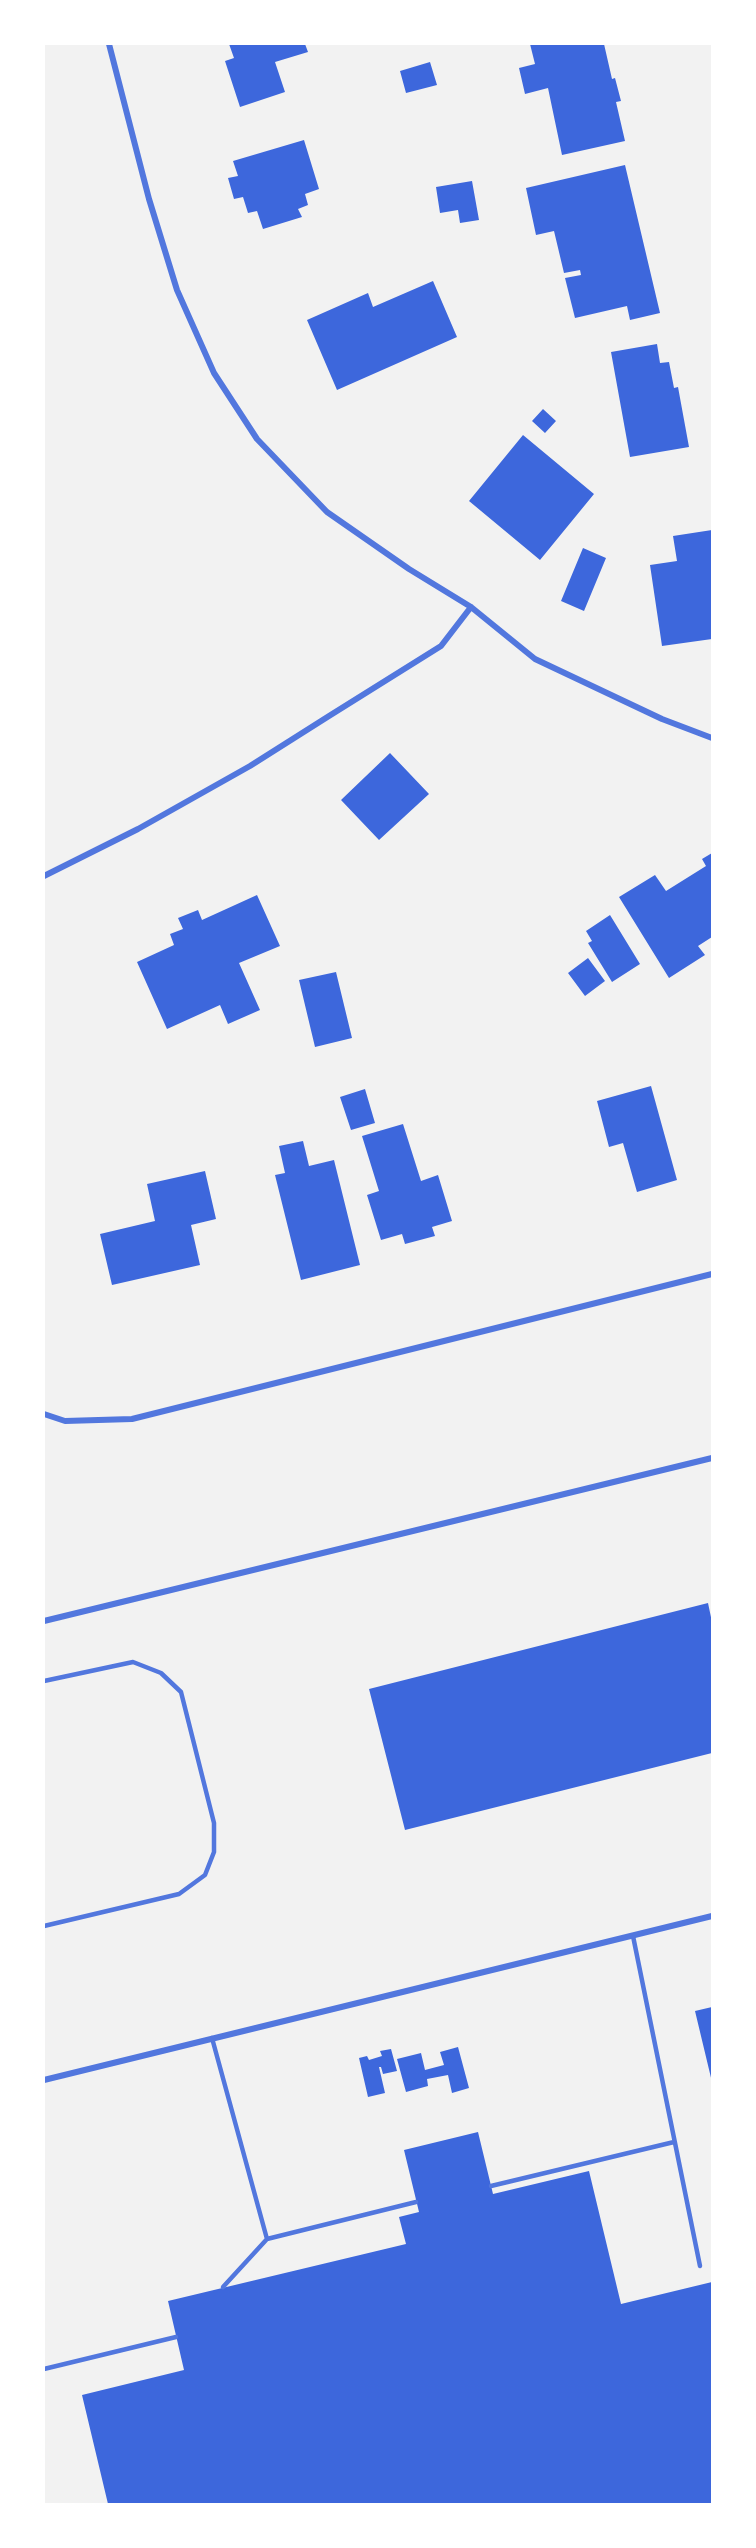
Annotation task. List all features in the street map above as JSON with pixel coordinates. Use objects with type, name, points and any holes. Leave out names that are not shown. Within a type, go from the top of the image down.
[{"type":"street","points":[[109,44],[149,199],[177,290],[214,373],[257,439],[327,512],[409,569],[471,607],[535,659],[662,718],[712,738]]},
{"type":"street","points":[[44,876],[138,829],[250,766],[319,723],[441,646],[471,607]]},
{"type":"street","points":[[44,1414],[65,1421],[132,1419],[712,1274]]},
{"type":"street","points":[[44,1622],[712,1458]]},
{"type":"street","points":[[44,2080],[712,1916]]},
{"type":"lane","points":[[44,1681],[133,1662],[161,1673],[181,1692],[214,1823],[214,1852],[206,1875],[179,1894],[44,1926]]},
{"type":"lane","points":[[633,1936],[700,2266]]},
{"type":"lane","points":[[213,2038],[267,2239]]},
{"type":"lane","points":[[491,2186],[674,2142]]},
{"type":"lane","points":[[223,2287],[267,2239],[416,2202]]},
{"type":"lane","points":[[44,2369],[176,2337]]},
{"type":"building","points":[[229,44],[305,44],[308,52],[275,62],[285,92],[240,107],[225,61],[234,58]]},
{"type":"building","points":[[530,44],[604,44],[612,79],[615,78],[621,101],[616,102],[625,141],[562,155],[548,88],[525,94],[519,68],[535,64]]},
{"type":"building","points":[[430,62],[437,85],[406,93],[400,71]]},
{"type":"building","points":[[304,140],[319,189],[305,194],[308,205],[298,209],[302,217],[263,229],[257,211],[248,213],[243,197],[234,199],[228,178],[238,176],[233,161]]},
{"type":"building","points":[[625,165],[660,313],[630,320],[627,306],[575,318],[565,278],[581,275],[580,270],[564,273],[554,231],[536,235],[526,188]]},
{"type":"building","points":[[472,181],[479,220],[460,223],[458,210],[440,213],[436,187]]},
{"type":"building","points":[[433,281],[457,337],[337,390],[307,320],[368,293],[373,307]]},
{"type":"building","points":[[657,344],[660,363],[669,362],[674,388],[678,387],[689,447],[630,457],[611,352]]},
{"type":"building","points":[[543,409],[556,421],[545,433],[532,421]]},
{"type":"building","points":[[523,435],[594,494],[540,560],[469,501]]},
{"type":"building","points":[[712,530],[712,639],[662,646],[650,565],[677,561],[673,536]]},
{"type":"building","points":[[583,548],[606,558],[584,611],[561,601]]},
{"type":"building","points":[[390,753],[429,794],[379,840],[341,800]]},
{"type":"building","points":[[712,853],[712,937],[698,946],[705,955],[669,978],[619,897],[655,875],[666,891],[706,866],[702,859]]},
{"type":"building","points":[[257,895],[280,946],[239,963],[260,1010],[228,1024],[220,1005],[167,1029],[137,962],[174,945],[170,934],[183,929],[178,918],[198,910],[202,920]]},
{"type":"building","points":[[610,915],[640,964],[612,982],[588,943],[592,941],[586,931]]},
{"type":"building","points":[[588,958],[605,981],[585,996],[568,973]]},
{"type":"building","points":[[336,972],[352,1038],[315,1047],[299,980]]},
{"type":"building","points":[[651,1086],[677,1180],[637,1192],[623,1143],[609,1147],[597,1101]]},
{"type":"building","points":[[365,1089],[375,1123],[351,1130],[340,1097]]},
{"type":"building","points":[[403,1124],[421,1181],[438,1175],[452,1221],[432,1227],[435,1236],[405,1244],[402,1234],[381,1240],[367,1195],[379,1191],[362,1136]]},
{"type":"building","points":[[303,1141],[309,1166],[334,1160],[360,1265],[301,1280],[275,1175],[285,1173],[279,1146]]},
{"type":"building","points":[[205,1171],[216,1219],[191,1225],[200,1265],[112,1285],[100,1234],[155,1221],[147,1184]]},
{"type":"building","points":[[708,1603],[712,1622],[712,1753],[405,1830],[369,1689]]},
{"type":"building","points":[[712,2007],[712,2082],[695,2011]]},
{"type":"building","points":[[458,2047],[469,2088],[452,2093],[448,2075],[427,2079],[428,2086],[406,2092],[397,2059],[421,2053],[425,2070],[444,2065],[440,2052]]},
{"type":"building","points":[[391,2049],[397,2071],[383,2074],[379,2067],[385,2093],[368,2097],[359,2058],[367,2056],[369,2060],[382,2056],[380,2051]]},
{"type":"building","points":[[478,2132],[493,2194],[589,2171],[621,2304],[712,2282],[712,2504],[108,2504],[82,2395],[184,2370],[168,2301],[406,2244],[399,2217],[419,2212],[404,2150]]}]
